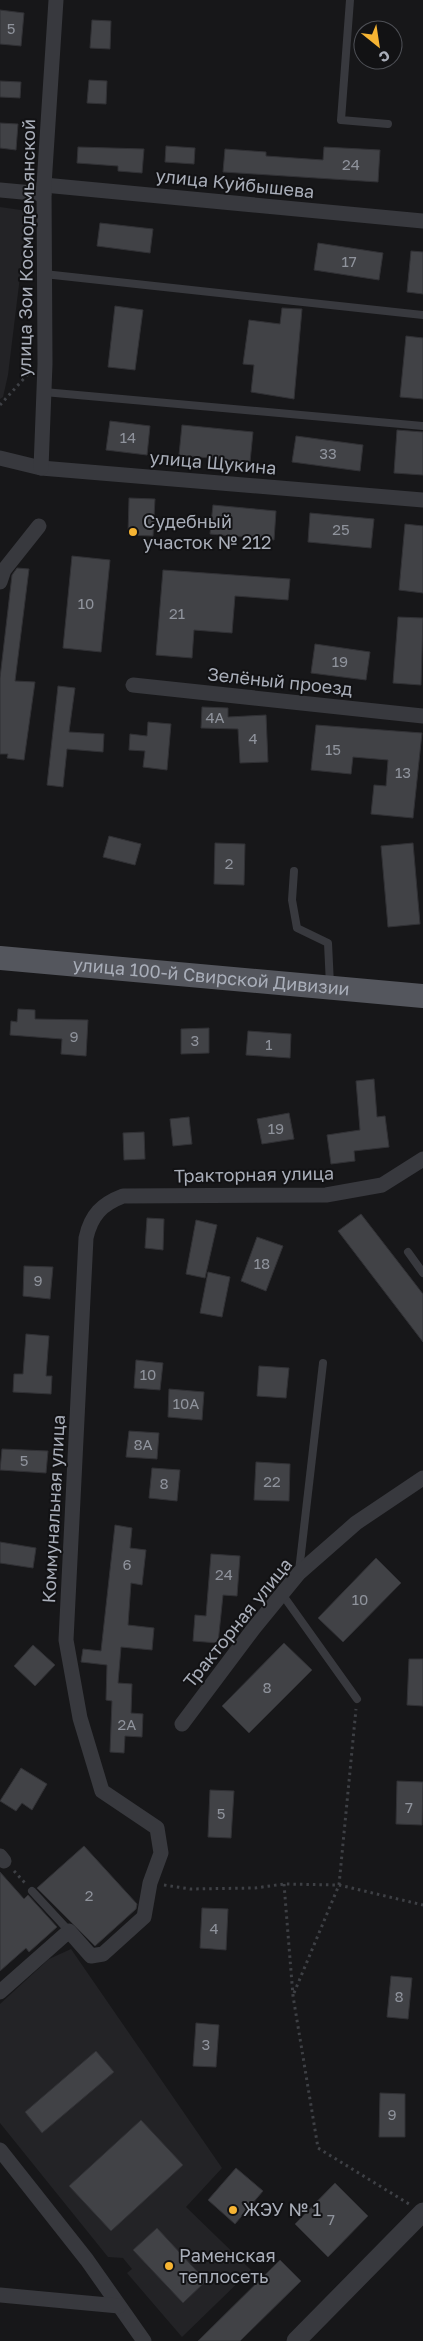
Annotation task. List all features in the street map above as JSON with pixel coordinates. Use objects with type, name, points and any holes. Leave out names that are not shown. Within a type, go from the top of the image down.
[{"type":"main road","name":"улица 100-й Свирской Дивизии","points":[[0,958],[423,996]]},
{"type":"street","name":"улица Зои Космодемьянской","points":[[41,468],[44,392],[44,190],[56,0]]},
{"type":"street","name":"улица Куйбышева","points":[[0,190],[44,190],[423,221]]},
{"type":"street","name":"улица Щукина","points":[[0,458],[41,468],[423,500]]},
{"type":"street","points":[[0,582],[4,570],[39,526]]},
{"type":"street","name":"Зелёный проезд","points":[[133,684],[423,716]]},
{"type":"street","name":"Тракторная улица","points":[[89,1224],[107,1202],[123,1196],[326,1194],[382,1185],[423,1159]]},
{"type":"street","name":"Коммунальная улица","points":[[89,1224],[86,1238],[66,1640],[80,1718],[102,1791],[157,1828],[161,1853],[150,1883]]},
{"type":"street","name":"Тракторная улица","points":[[182,1724],[299,1573],[356,1523],[423,1478]]},
{"type":"street","points":[[0,1992],[69,1931],[91,1956],[103,1954],[144,1917],[150,1883]]},
{"type":"street","points":[[0,2150],[87,2260],[144,2341]]},
{"type":"street","points":[[296,2341],[423,2212]]},
{"type":"street","points":[[0,2295],[119,2306]]},
{"type":"lane","points":[[350,0],[341,120],[388,124]]},
{"type":"lane","points":[[44,274],[423,315]]},
{"type":"lane","points":[[44,392],[423,426]]},
{"type":"lane","points":[[294,871],[292,900],[297,928],[328,943],[330,987]]},
{"type":"lane","points":[[408,1252],[423,1273]]},
{"type":"lane","points":[[299,1573],[323,1363]]},
{"type":"lane","points":[[282,1594],[357,1699]]},
{"type":"lane","points":[[32,1891],[69,1931]]},
{"type":"path","points":[[0,405],[30,370]]},
{"type":"path","points":[[293,1996],[338,1885],[357,1699]]},
{"type":"path","points":[[2,1858],[32,1891]]},
{"type":"path","points":[[150,1883],[190,1889],[255,1888],[284,1884],[338,1885],[423,1905]]},
{"type":"path","points":[[284,1884],[293,1996],[318,2148],[423,2212]]},
{"type":"shaded area","points":[[0,207],[28,211],[8,375],[3,397],[0,399]]},
{"type":"shaded area","name":"Раменская теплосеть","points":[[71,1949],[222,2168],[186,2207],[251,2270],[182,2337],[127,2273],[132,2269],[123,2258],[108,2257],[0,2123],[0,2004],[49,1959]]},
{"type":"building","points":[[0,10],[24,13],[21,46],[0,44]]},
{"type":"building","points":[[92,20],[111,21],[110,49],[90,48]]},
{"type":"building","points":[[89,80],[107,81],[106,104],[87,103]]},
{"type":"building","points":[[0,81],[21,82],[20,98],[0,97]]},
{"type":"building","points":[[0,123],[18,124],[16,150],[0,148]]},
{"type":"building","points":[[166,146],[195,148],[194,164],[165,162]]},
{"type":"building","points":[[78,147],[144,149],[142,173],[118,171],[118,166],[77,163]]},
{"type":"building","points":[[324,147],[380,150],[378,182],[223,172],[225,149],[266,152],[266,156],[323,160]]},
{"type":"building","points":[[100,223],[153,229],[150,253],[97,246]]},
{"type":"building","points":[[318,243],[383,253],[379,280],[314,270]]},
{"type":"building","points":[[411,251],[423,252],[423,294],[407,292]]},
{"type":"building","points":[[115,306],[143,310],[135,370],[108,367]]},
{"type":"building","points":[[282,308],[302,309],[294,399],[251,392],[254,365],[243,364],[249,320],[280,324]]},
{"type":"building","points":[[406,336],[423,338],[423,399],[400,397]]},
{"type":"building","points":[[110,421],[150,426],[147,455],[106,450]]},
{"type":"building","points":[[182,425],[253,432],[250,462],[179,455]]},
{"type":"building","points":[[397,430],[423,432],[423,475],[394,473]]},
{"type":"building","points":[[296,436],[363,445],[360,471],[292,462]]},
{"type":"building","points":[[129,498],[155,499],[153,536],[128,535]]},
{"type":"building","points":[[213,505],[276,511],[274,540],[210,534]]},
{"type":"building","points":[[310,513],[374,519],[371,548],[308,542]]},
{"type":"building","points":[[405,524],[423,526],[423,593],[399,590]]},
{"type":"building","points":[[72,556],[110,560],[101,652],[63,648]]},
{"type":"building","points":[[17,568],[29,569],[15,681],[35,682],[24,760],[7,758],[8,754],[0,754],[0,678],[12,575]]},
{"type":"building","points":[[163,570],[290,579],[288,600],[235,596],[232,633],[194,630],[192,658],[156,655]]},
{"type":"building","points":[[398,617],[423,618],[421,685],[393,683]]},
{"type":"building","points":[[315,644],[370,652],[366,680],[311,673]]},
{"type":"building","points":[[58,686],[75,688],[69,732],[104,734],[103,752],[67,749],[63,787],[47,785]]},
{"type":"building","points":[[202,707],[228,708],[228,717],[266,715],[268,762],[240,763],[238,729],[201,728]]},
{"type":"building","points":[[148,722],[171,724],[167,770],[143,767],[145,751],[129,750],[130,734],[147,736]]},
{"type":"building","points":[[316,725],[422,733],[413,818],[371,814],[374,785],[386,786],[388,760],[353,757],[351,774],[311,770]]},
{"type":"building","points":[[109,836],[141,844],[135,865],[103,857]]},
{"type":"building","points":[[215,843],[245,844],[244,885],[214,884]]},
{"type":"building","points":[[413,843],[420,924],[388,927],[381,846]]},
{"type":"building","points":[[18,1009],[35,1010],[35,1019],[88,1020],[86,1056],[61,1054],[62,1039],[10,1035],[11,1021],[17,1022]]},
{"type":"building","points":[[209,1028],[209,1053],[181,1054],[181,1029]]},
{"type":"building","points":[[248,1031],[291,1034],[290,1058],[246,1055]]},
{"type":"building","points":[[374,1079],[377,1117],[385,1116],[389,1147],[354,1151],[355,1161],[331,1164],[327,1135],[360,1130],[356,1081]]},
{"type":"building","points":[[289,1113],[294,1139],[262,1144],[257,1119]]},
{"type":"building","points":[[189,1117],[192,1144],[173,1146],[170,1119]]},
{"type":"building","points":[[144,1132],[145,1159],[124,1160],[123,1133]]},
{"type":"building","points":[[361,1214],[423,1294],[423,1342],[338,1231]]},
{"type":"building","points":[[147,1218],[164,1219],[163,1250],[145,1248]]},
{"type":"building","points":[[196,1220],[217,1225],[205,1278],[186,1274]]},
{"type":"building","points":[[257,1237],[283,1246],[266,1291],[241,1281]]},
{"type":"building","points":[[24,1266],[53,1267],[50,1299],[23,1296]]},
{"type":"building","points":[[208,1272],[230,1277],[222,1317],[200,1313]]},
{"type":"building","points":[[26,1334],[49,1336],[46,1376],[52,1376],[51,1394],[13,1392],[14,1374],[23,1374]]},
{"type":"building","points":[[136,1360],[163,1363],[160,1390],[134,1388]]},
{"type":"building","points":[[259,1366],[289,1368],[286,1398],[257,1396]]},
{"type":"building","points":[[169,1389],[204,1392],[202,1420],[168,1417]]},
{"type":"building","points":[[129,1431],[159,1433],[157,1459],[126,1457]]},
{"type":"building","points":[[2,1449],[48,1451],[46,1473],[0,1470]]},
{"type":"building","points":[[256,1462],[290,1464],[289,1501],[254,1500]]},
{"type":"building","points":[[152,1468],[180,1470],[177,1501],[149,1498]]},
{"type":"building","points":[[115,1525],[132,1528],[130,1548],[146,1550],[142,1585],[131,1583],[128,1625],[154,1628],[152,1650],[121,1647],[118,1683],[132,1684],[131,1713],[143,1714],[142,1737],[125,1736],[124,1753],[110,1752],[112,1701],[106,1700],[107,1665],[81,1662],[83,1649],[101,1651]]},
{"type":"building","points":[[0,1542],[36,1548],[33,1568],[0,1563]]},
{"type":"building","points":[[211,1554],[240,1556],[237,1596],[223,1595],[218,1643],[193,1641],[195,1615],[206,1616]]},
{"type":"building","points":[[376,1558],[401,1583],[343,1642],[318,1618]]},
{"type":"building","points":[[284,1643],[312,1670],[249,1733],[222,1706]]},
{"type":"building","points":[[33,1645],[55,1665],[35,1686],[14,1666]]},
{"type":"building","points":[[409,1659],[423,1659],[423,1706],[407,1705]]},
{"type":"building","points":[[21,1768],[47,1784],[32,1810],[22,1803],[16,1811],[0,1801]]},
{"type":"building","points":[[397,1781],[423,1782],[422,1825],[396,1824]]},
{"type":"building","points":[[210,1790],[234,1791],[231,1838],[208,1837]]},
{"type":"building","points":[[84,1846],[137,1904],[136,1909],[95,1946],[37,1888]]},
{"type":"building","points":[[0,1872],[24,1899],[28,1895],[57,1927],[29,1952],[26,1948],[0,1971]]},
{"type":"building","points":[[202,1908],[228,1909],[226,1950],[200,1948]]},
{"type":"building","points":[[391,1976],[412,1978],[408,2019],[387,2017]]},
{"type":"building","points":[[196,2023],[219,2025],[216,2067],[193,2066]]},
{"type":"building","points":[[96,2051],[114,2072],[42,2133],[25,2112]]},
{"type":"building","points":[[380,2093],[405,2094],[405,2137],[379,2137]]},
{"type":"building","points":[[141,2120],[183,2165],[111,2231],[69,2186]]},
{"type":"building","points":[[236,2168],[263,2191],[235,2224],[208,2200]]},
{"type":"building","points":[[335,2183],[368,2216],[328,2257],[295,2224]]},
{"type":"building","name":"Раменская теплосеть","points":[[157,2228],[206,2281],[183,2303],[133,2250]]},
{"type":"building","points":[[280,2260],[301,2281],[240,2341],[198,2341]]},
{"type":"place","name":"Судебный участок № 212","points":[[133,532]]},
{"type":"place","name":"ЖЭУ № 1","points":[[233,2210]]},
{"type":"place","name":"Раменская теплосеть","points":[[169,2266]]}]
